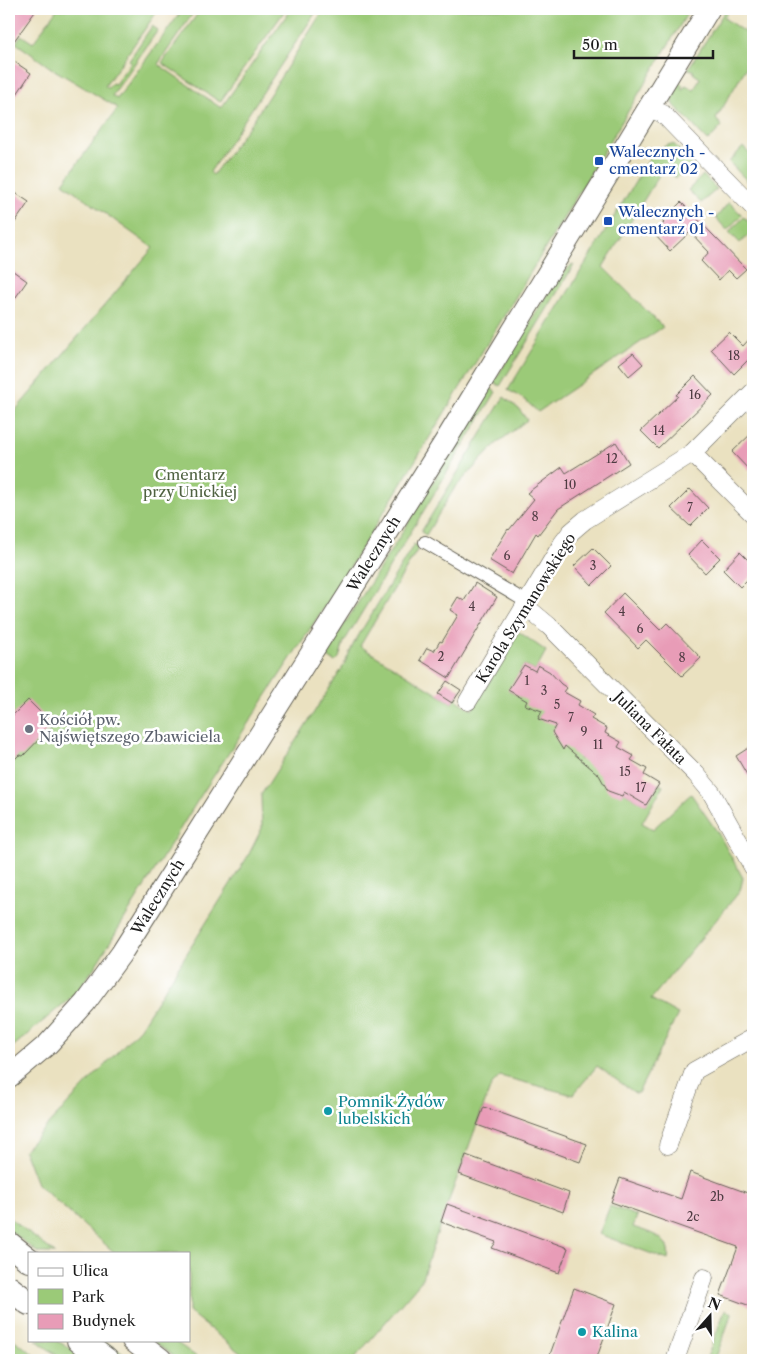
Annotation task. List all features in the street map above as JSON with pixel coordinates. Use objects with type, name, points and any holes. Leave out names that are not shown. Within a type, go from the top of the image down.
[{"type":"main road","points":[[9,1244],[28,1259]]},
{"type":"main road","points":[[9,1288],[28,1302]]},
{"type":"main road","points":[[82,1342],[106,1360]]},
{"type":"main road","points":[[137,1342],[160,1360]]},
{"type":"street","name":"Walecznych","points":[[9,1077],[48,1044],[85,1003],[121,954],[436,456],[709,9]]},
{"type":"street","points":[[648,107],[663,114],[753,206]]},
{"type":"street","name":"Karola Szymanowskiego","points":[[468,701],[523,602],[571,532],[585,520],[692,453],[753,392]]},
{"type":"street","points":[[692,453],[753,514]]},
{"type":"street","points":[[425,542],[523,602]]},
{"type":"street","name":"Juliana Fałata","points":[[523,602],[696,774],[711,792],[753,867]]},
{"type":"street","points":[[668,1145],[694,1071],[753,1038]]},
{"type":"street","points":[[675,1360],[704,1278]]},
{"type":"green space","name":"Cmentarz przy Unickiej","points":[[57,9],[159,9],[105,86],[108,88],[112,83],[115,84],[131,62],[129,60],[152,26],[158,30],[112,96],[117,99],[183,9],[196,9],[158,64],[221,108],[291,9],[318,9],[210,172],[213,175],[254,119],[324,9],[690,9],[342,580],[198,800],[94,968],[74,995],[9,1050],[9,418],[153,248],[63,183],[118,108],[51,68],[16,43],[21,35],[33,43]]},
{"type":"green space","points":[[201,9],[286,9],[220,102],[162,63]]},
{"type":"green space","points":[[726,9],[729,9],[724,18],[753,38],[753,56],[716,119],[722,126],[708,141],[674,105],[672,99],[680,82],[683,85],[681,88],[683,89],[686,85],[694,90],[700,78],[694,74],[693,70],[688,69]]},
{"type":"green space","points":[[671,144],[675,145],[692,163],[676,178],[664,167],[603,267],[663,327],[538,412],[525,400],[508,390],[653,153]]},
{"type":"green space","points":[[743,147],[753,157],[753,187],[729,162]]},
{"type":"green space","points":[[703,175],[717,189],[701,203],[688,190]]},
{"type":"green space","points":[[729,202],[742,215],[727,230],[716,218]]},
{"type":"green space","points":[[744,217],[753,227],[753,231],[740,243],[729,232]]},
{"type":"green space","points":[[572,264],[574,265],[500,386],[494,382],[552,286]]},
{"type":"green space","points":[[490,388],[496,392],[344,642],[339,658],[335,662],[325,655]]},
{"type":"green space","points":[[504,397],[519,409],[527,420],[496,444],[454,489],[426,535],[421,532]]},
{"type":"green space","points":[[414,544],[419,547],[360,646],[452,703],[461,690],[456,699],[472,710],[519,632],[546,651],[535,671],[524,665],[509,691],[521,697],[524,693],[543,710],[538,719],[556,723],[555,727],[583,751],[579,760],[584,752],[621,796],[624,792],[646,805],[659,784],[663,786],[642,823],[653,829],[691,794],[718,833],[743,878],[740,891],[651,999],[678,1014],[638,1093],[635,1093],[597,1066],[573,1095],[500,1076],[491,1086],[421,1281],[353,1360],[249,1360],[190,1313],[190,1252],[114,1252],[37,1184],[24,1150],[140,1028],[248,856],[262,828],[261,795],[343,667],[354,643]]},
{"type":"green space","points":[[610,1206],[637,1216],[633,1227],[653,1234],[663,1241],[667,1246],[668,1260],[599,1234]]},
{"type":"green space","points":[[9,1218],[54,1252],[37,1252],[9,1230]]},
{"type":"green space","points":[[725,1310],[732,1313],[715,1360],[706,1360]]},
{"type":"green space","points":[[9,1336],[41,1360],[9,1360]]},
{"type":"green space","points":[[39,1342],[59,1342],[86,1360],[63,1360]]},
{"type":"green space","points":[[98,1342],[105,1342],[133,1360],[122,1360]]},
{"type":"green space","points":[[155,1342],[176,1342],[201,1360],[178,1360]]},
{"type":"building","points":[[9,9],[37,9],[9,48]]},
{"type":"building","points":[[9,58],[31,73],[9,106]]},
{"type":"building","points":[[14,192],[29,202],[9,231],[9,199]]},
{"type":"building","points":[[681,202],[746,269],[736,278],[728,270],[719,280],[701,261],[709,252],[690,232],[670,251],[653,233]]},
{"type":"building","points":[[9,268],[27,281],[9,307]]},
{"type":"building","points":[[729,332],[743,346],[753,335],[753,355],[734,374],[711,349]]},
{"type":"building","points":[[633,353],[643,364],[629,376],[619,364]]},
{"type":"building","points":[[695,376],[713,395],[658,448],[641,431],[678,396],[676,395]]},
{"type":"building","points":[[753,432],[753,474],[732,452]]},
{"type":"building","points":[[616,442],[629,463],[558,509],[538,535],[536,533],[512,574],[489,560],[508,529],[534,499],[527,493],[562,467],[566,473]]},
{"type":"building","points":[[690,489],[708,508],[690,526],[671,508]]},
{"type":"building","points":[[702,540],[720,558],[705,573],[688,555]]},
{"type":"building","points":[[593,548],[611,566],[592,585],[574,566]]},
{"type":"building","points":[[740,552],[753,565],[753,574],[740,587],[723,570]]},
{"type":"building","points":[[475,583],[497,597],[449,678],[420,660],[427,648],[434,651],[440,641],[442,642],[458,615],[450,610],[458,597],[464,601]]},
{"type":"building","points":[[623,593],[660,630],[667,623],[701,658],[682,676],[646,640],[638,648],[604,613]]},
{"type":"building","points":[[524,665],[535,671],[538,665],[550,672],[567,688],[564,692],[580,701],[578,705],[594,715],[591,719],[607,728],[605,733],[621,742],[618,747],[634,756],[631,760],[647,769],[644,775],[659,784],[646,805],[624,792],[622,796],[608,791],[599,775],[565,746],[563,750],[552,732],[556,725],[538,719],[542,711],[525,705],[527,701],[508,690]]},
{"type":"building","points":[[447,681],[461,690],[452,703],[438,694]]},
{"type":"building","name":"Kościół pw. Najświętszego Zbawiciela","points":[[28,700],[53,725],[23,756],[19,755],[9,765],[9,719]]},
{"type":"building","points":[[753,745],[753,785],[736,756]]},
{"type":"building","points":[[484,1107],[587,1144],[580,1162],[477,1125]]},
{"type":"building","points":[[466,1155],[569,1193],[563,1212],[459,1174]]},
{"type":"building","points":[[690,1172],[753,1195],[753,1307],[720,1295],[738,1247],[611,1202],[620,1178],[681,1199]]},
{"type":"building","points":[[447,1204],[568,1248],[559,1273],[492,1248],[496,1242],[441,1222]]},
{"type":"building","name":"Kalina","points":[[574,1288],[616,1304],[596,1360],[548,1360]]},
{"type":"place","name":"Walecznych - cmentarz 02","points":[[599,161]]},
{"type":"place","name":"Walecznych - cmentarz 01","points":[[608,221]]},
{"type":"place","name":"Kościół pw. Najświętszego Zbawiciela","points":[[29,729]]},
{"type":"place","name":"Pomnik Żydów lubelskich","points":[[328,1111]]},
{"type":"place","name":"Kalina","points":[[582,1332]]}]
